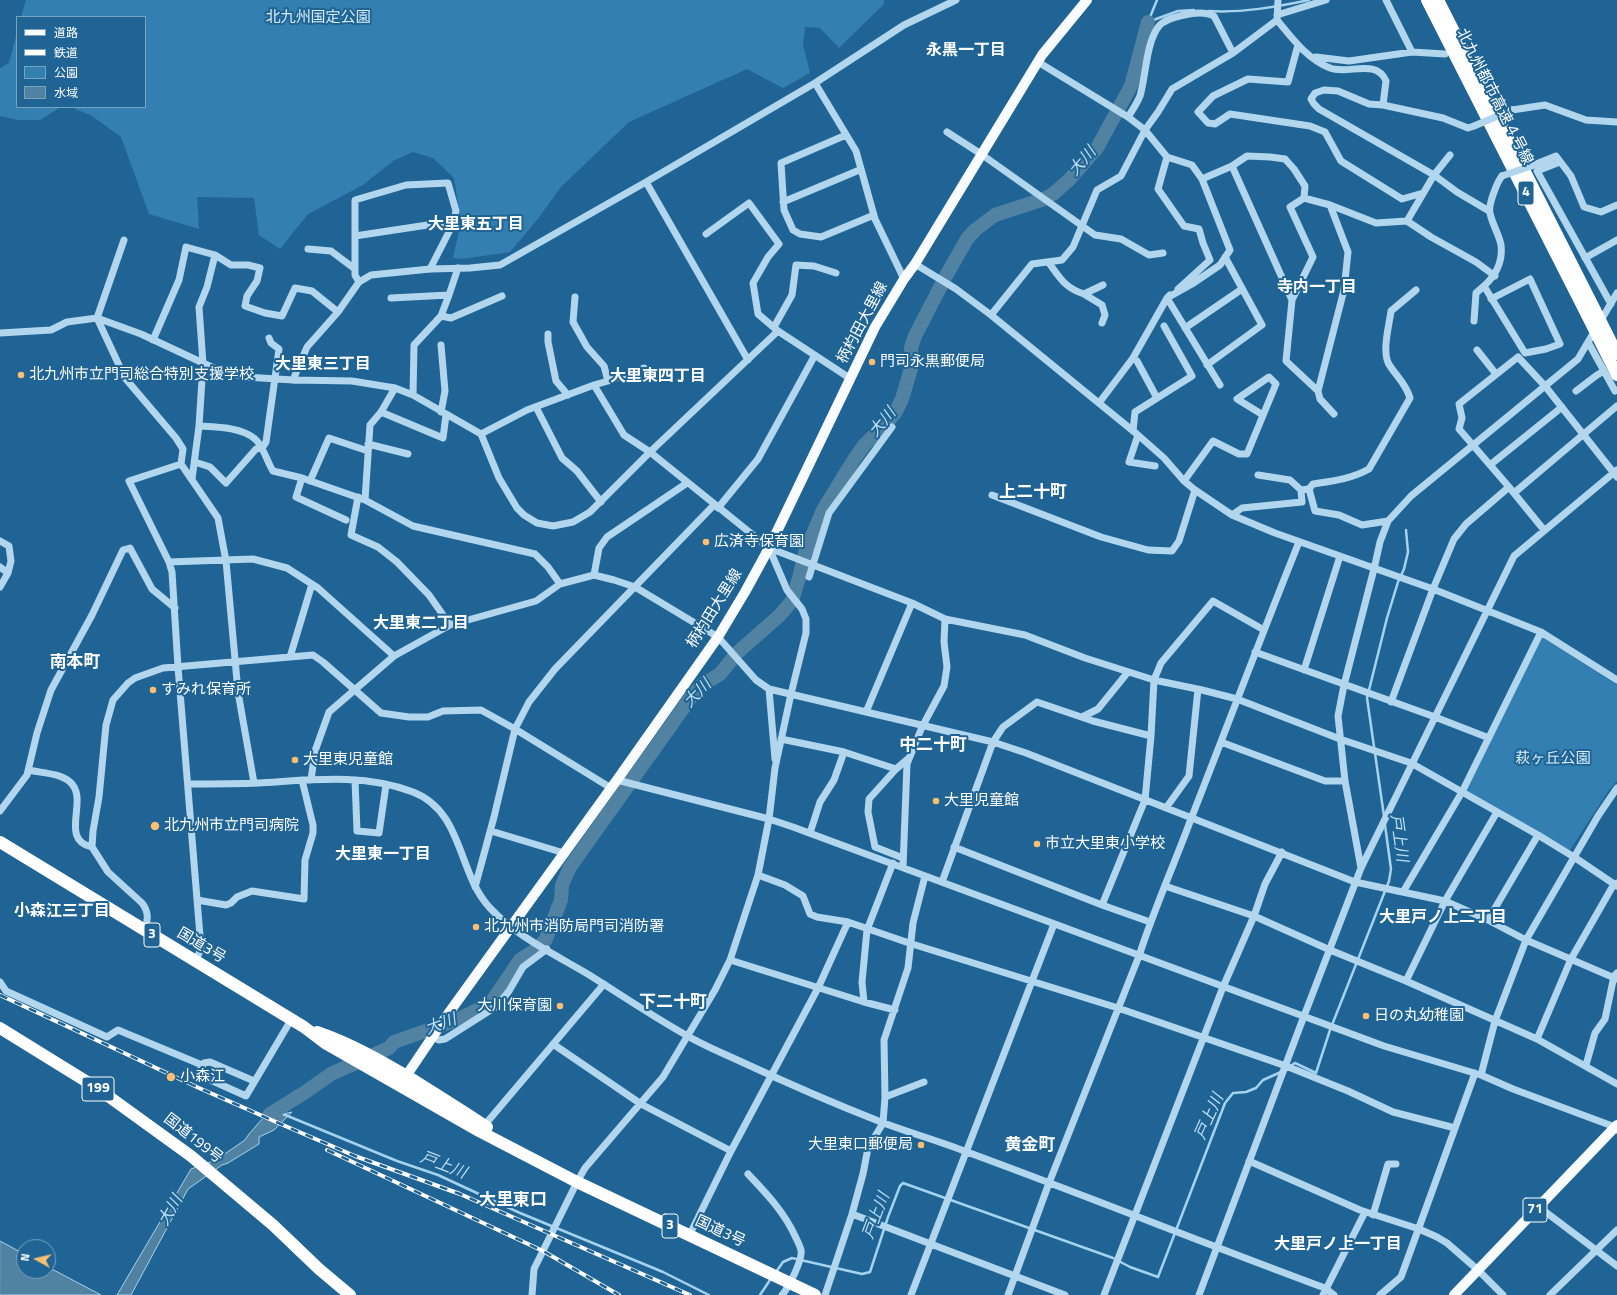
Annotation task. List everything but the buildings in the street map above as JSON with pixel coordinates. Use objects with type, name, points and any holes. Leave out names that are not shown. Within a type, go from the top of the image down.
[{"type":"highway","name":"北九州都市高速４号線","points":[[1428,0],[1467,69],[1591,313]]},
{"type":"highway","name":"北九州都市高速４号線","points":[[1438,0],[1467,69]]},
{"type":"highway","name":"4","points":[[1591,313],[1609,337],[1617,354]]},
{"type":"highway","name":"4","points":[[1591,313],[1617,375]]},
{"type":"highway","points":[[1609,337],[1617,349]]},
{"type":"highway","name":"国道3号","points":[[0,842],[291,1020],[304,1027],[338,1039],[387,1065],[403,1081]]},
{"type":"highway","name":"国道3号","points":[[304,1027],[325,1043],[375,1071],[403,1081],[527,1156],[577,1182],[815,1295]]},
{"type":"highway","name":"国道199号","points":[[0,1028],[97,1088],[191,1156],[273,1225],[319,1269],[350,1295]]},
{"type":"main road","name":"柄杓田大里線","points":[[403,1081],[448,1014],[718,637],[769,548],[875,327],[1038,62],[1086,0]]},
{"type":"main road","name":"71","points":[[1454,1295],[1616,1127]]},
{"type":"street","points":[[293,380],[307,347],[338,312],[359,282],[371,275],[430,269],[500,265],[815,83],[904,25],[956,0]]},
{"type":"street","points":[[1278,0],[1277,17],[1298,45],[1308,55],[1330,68],[1342,70],[1362,68],[1380,72],[1386,81],[1383,105]]},
{"type":"street","points":[[991,315],[1032,264],[1049,263],[1062,260],[1074,247],[1081,226],[1097,190],[1121,176],[1145,130],[1172,89],[1233,53],[1277,17],[1326,0]]},
{"type":"street","points":[[1386,0],[1412,52]]},
{"type":"street","points":[[1128,117],[1139,97],[1150,47],[1156,32],[1160,25],[1168,20],[1188,14],[1210,14],[1214,16],[1233,53]]},
{"type":"street","points":[[1298,45],[1288,82],[1248,79],[1213,96],[1198,112],[1208,124],[1215,124],[1230,114],[1310,126],[1325,132],[1341,161],[1402,199],[1423,193]]},
{"type":"street","points":[[1308,55],[1324,59],[1349,61],[1412,52],[1445,54]]},
{"type":"street","points":[[1038,62],[1128,117],[1145,130],[1166,157],[1192,165],[1202,179],[1230,250],[1220,266],[1167,298]]},
{"type":"street","points":[[815,83],[856,151],[874,215],[904,279]]},
{"type":"street","points":[[1490,211],[1457,192],[1434,175],[1319,109],[1311,99],[1314,93],[1324,90],[1338,91],[1369,104],[1383,105],[1443,118],[1468,128],[1512,110],[1545,105],[1586,120],[1617,122]]},
{"type":"street","points":[[948,132],[1095,235],[1121,239],[1149,255],[1163,253]]},
{"type":"street","points":[[846,134],[781,163],[784,210],[793,230],[800,234],[821,237],[874,215]]},
{"type":"street","points":[[1407,221],[1434,175],[1450,155]]},
{"type":"street","points":[[1202,179],[1232,166],[1247,156],[1285,159],[1294,169],[1305,186],[1304,198]]},
{"type":"street","points":[[1474,321],[1476,293],[1495,276],[1500,262],[1501,245],[1490,211],[1498,181],[1502,176],[1556,156],[1571,176],[1584,207],[1601,212],[1617,205]]},
{"type":"street","points":[[1098,403],[1133,358],[1167,298],[1210,260],[1203,244],[1199,229],[1184,226],[1158,189],[1166,157]]},
{"type":"street","points":[[1560,162],[1537,171],[1611,304]]},
{"type":"street","points":[[1232,166],[1292,300]]},
{"type":"street","points":[[783,202],[857,171]]},
{"type":"street","points":[[359,282],[355,275],[355,200],[406,185],[448,182],[456,211],[454,220],[430,269]]},
{"type":"street","points":[[646,182],[748,360]]},
{"type":"street","points":[[1318,391],[1286,361],[1292,300],[1313,257],[1290,207],[1304,198],[1330,205],[1376,223],[1407,221],[1431,237],[1476,262],[1495,276]]},
{"type":"street","points":[[706,234],[749,203],[779,244],[768,257],[753,283],[758,314],[776,329],[851,379]]},
{"type":"street","points":[[1330,205],[1348,252],[1344,290],[1318,391],[1320,399],[1334,414]]},
{"type":"street","points":[[355,236],[454,220]]},
{"type":"street","points":[[124,240],[97,318],[125,378],[176,438],[183,449],[182,464],[218,518],[226,561],[238,692],[254,783]]},
{"type":"street","points":[[1585,258],[1617,240]]},
{"type":"street","points":[[153,340],[179,280],[186,247],[215,255],[231,265],[248,265],[260,268],[257,281],[247,296],[246,306],[265,313],[282,316],[295,288],[312,291],[338,312]]},
{"type":"street","points":[[308,249],[331,251],[355,269]]},
{"type":"street","points":[[192,479],[195,462],[203,364],[199,307],[208,287],[215,255]]},
{"type":"street","points":[[1207,365],[1262,325],[1225,257]]},
{"type":"street","points":[[1049,263],[1072,290],[1084,294],[1102,305],[1105,315],[1102,324]]},
{"type":"street","points":[[915,264],[956,289],[991,315],[1136,433],[1164,458],[1184,481],[1232,515],[1299,542],[1433,589],[1541,632],[1617,680]]},
{"type":"street","points":[[0,333],[51,330],[67,322],[97,318],[141,334],[218,370],[246,377],[293,380],[352,381],[395,388],[413,395],[481,434],[499,478],[517,508],[524,515],[537,523],[553,526],[573,522],[590,512],[650,452],[748,360],[776,329],[792,295],[796,265],[814,266],[836,273]]},
{"type":"street","points":[[413,395],[414,345],[441,316],[458,268]]},
{"type":"street","points":[[1484,286],[1491,299],[1525,354],[1560,344],[1530,279],[1491,299]]},
{"type":"street","points":[[1084,294],[1103,284]]},
{"type":"street","points":[[1185,328],[1242,289]]},
{"type":"street","points":[[1232,515],[1242,508],[1302,502],[1305,490],[1314,484],[1336,481],[1369,470],[1410,398],[1408,389],[1388,365],[1385,349],[1391,311],[1416,290]]},
{"type":"street","points":[[1361,868],[1346,781],[1338,716],[1344,685],[1380,542],[1388,521],[1411,496],[1578,359],[1617,293]]},
{"type":"street","points":[[391,298],[449,295]]},
{"type":"street","points":[[441,316],[451,318],[502,296]]},
{"type":"street","points":[[574,297],[573,322],[587,346],[604,366],[608,381]]},
{"type":"street","points":[[1167,298],[1220,385]]},
{"type":"street","points":[[1155,466],[1129,462],[1136,433],[1135,412],[1192,376],[1164,326]]},
{"type":"street","points":[[548,334],[548,342],[556,382],[568,395]]},
{"type":"street","points":[[195,462],[210,467],[226,484],[256,449],[262,448],[266,442],[279,349],[271,343],[269,338]]},
{"type":"street","points":[[1588,342],[1615,391]]},
{"type":"street","points":[[381,412],[443,438],[445,391],[441,345]]},
{"type":"street","points":[[1477,350],[1496,374]]},
{"type":"street","points":[[475,887],[515,729],[529,702],[555,669],[716,507],[758,459],[815,355]]},
{"type":"street","points":[[1200,1295],[1249,1161],[1355,882],[1514,556],[1544,530],[1616,473],[1545,386],[1518,356],[1459,404],[1462,418],[1459,429],[1544,530]]},
{"type":"street","points":[[1137,360],[1157,398]]},
{"type":"street","points":[[481,434],[536,407],[644,368]]},
{"type":"street","points":[[1576,391],[1604,371]]},
{"type":"street","points":[[1184,481],[1213,441],[1239,454],[1247,454],[1276,384],[1270,377],[1237,399],[1263,415]]},
{"type":"street","points":[[594,386],[624,435],[650,452],[686,483],[769,548],[912,603],[945,619],[1025,635],[1085,658],[1154,680],[1237,699],[1340,738],[1412,763],[1538,835],[1616,885],[1571,959],[1537,1039]]},
{"type":"street","points":[[395,388],[381,412],[370,425],[362,499],[351,535],[378,547],[397,562],[429,595],[450,626]]},
{"type":"street","points":[[1514,493],[1617,406]]},
{"type":"street","points":[[536,407],[562,458],[577,471],[601,502]]},
{"type":"street","points":[[1490,465],[1562,408]]},
{"type":"street","points":[[198,426],[232,428],[255,438],[262,448],[266,460],[273,471],[302,478],[362,499],[413,526],[536,554],[548,567],[560,584]]},
{"type":"street","points":[[809,577],[829,513],[892,427]]},
{"type":"street","points":[[310,481],[329,438],[368,452]]},
{"type":"street","points":[[368,444],[408,454]]},
{"type":"street","points":[[182,464],[129,481],[169,562],[172,572],[178,666],[201,948],[196,961]]},
{"type":"street","points":[[1258,475],[1290,480],[1305,490],[1314,511],[1338,516],[1362,525],[1388,521]]},
{"type":"street","points":[[302,478],[296,497],[346,520]]},
{"type":"street","points":[[594,575],[599,548],[607,537],[686,483]]},
{"type":"street","points":[[1391,702],[1433,589],[1454,539],[1466,524],[1509,487]]},
{"type":"street","points":[[992,495],[1101,537],[1148,550],[1172,551],[1179,541],[1195,490]]},
{"type":"street","points":[[0,541],[10,546],[11,561],[8,573],[0,586]]},
{"type":"street","points":[[1008,1295],[1049,1183],[1139,956],[1150,922],[1192,819],[1255,652],[1299,542]]},
{"type":"street","points":[[0,811],[24,780],[29,770],[37,733],[51,690],[92,615],[123,550],[130,548],[152,589],[175,608]]},
{"type":"street","points":[[532,1295],[534,1269],[577,1182],[586,1168],[663,1077],[715,990],[730,960],[758,875],[769,819],[775,768],[806,633],[806,619],[802,609],[786,590],[769,548]]},
{"type":"street","points":[[1304,670],[1340,556]]},
{"type":"street","points":[[169,562],[253,559],[287,568],[312,584],[394,656]]},
{"type":"street","points":[[0,567],[8,573]]},
{"type":"street","points":[[311,780],[315,751],[329,712],[394,656],[450,626],[536,601],[560,584],[594,575],[635,587],[718,637],[756,680],[769,689],[993,742],[1026,753],[1192,819],[1282,852],[1355,882],[1445,901],[1488,920],[1526,940],[1616,976],[1605,1019],[1595,1033],[1586,1065]]},
{"type":"street","points":[[290,657],[312,584]]},
{"type":"street","points":[[1102,905],[1145,800],[1154,680],[1161,663],[1213,602],[1264,630]]},
{"type":"street","points":[[866,712],[912,603]]},
{"type":"street","points":[[903,868],[907,764],[922,726],[944,686],[946,679],[947,668],[944,642],[945,619]]},
{"type":"street","points":[[1403,892],[1462,792],[1541,632]]},
{"type":"street","points":[[1255,652],[1489,738]]},
{"type":"street","points":[[145,930],[148,916],[145,907],[108,872],[92,846],[99,797],[106,725],[112,700],[128,683],[135,678],[163,668],[313,655],[356,690],[381,713],[409,717],[428,717],[443,711],[481,710],[614,784],[769,819],[810,833],[1384,1046],[1478,1074],[1616,1127]]},
{"type":"street","points":[[1082,717],[1098,709],[1128,672]]},
{"type":"street","points":[[769,689],[775,768]]},
{"type":"street","points":[[1166,808],[1189,776],[1198,689]]},
{"type":"street","points":[[942,882],[993,742],[1002,727],[1037,702],[1082,717],[1151,736]]},
{"type":"street","points":[[781,739],[844,752],[896,769]]},
{"type":"street","points":[[1221,742],[1325,781],[1346,781]]},
{"type":"street","points":[[810,833],[820,802],[834,780],[844,752]]},
{"type":"street","points":[[903,858],[875,847],[868,812],[870,799],[896,769],[909,758]]},
{"type":"street","points":[[29,770],[63,778],[71,783],[75,789],[77,797],[76,837],[85,845],[92,846]]},
{"type":"street","points":[[188,784],[254,783],[302,780],[355,780],[386,785],[421,795],[433,804],[444,816],[453,830],[475,887],[482,899],[492,910],[511,926],[536,943],[688,1036],[772,1076],[883,1123],[966,1151],[1134,1215],[1334,1295]]},
{"type":"street","points":[[197,900],[226,904],[231,903],[237,897],[252,891],[304,899],[305,860],[313,833],[313,825],[302,780]]},
{"type":"street","points":[[355,780],[357,831],[378,833],[386,785]]},
{"type":"street","points":[[1380,1295],[1401,1277],[1455,1128],[1478,1074],[1495,1021],[1526,940],[1574,857],[1617,788]]},
{"type":"street","points":[[1406,981],[1445,901],[1497,812]]},
{"type":"street","points":[[490,832],[564,853]]},
{"type":"street","points":[[1488,920],[1538,835]]},
{"type":"street","points":[[954,847],[1102,905],[1150,922]]},
{"type":"street","points":[[1104,1295],[1223,987],[1254,916],[1265,884],[1282,852]]},
{"type":"street","points":[[864,1002],[862,982],[867,930],[893,863]]},
{"type":"street","points":[[758,875],[785,885],[803,896],[810,914],[817,917],[848,922],[909,944],[1118,1008],[1286,1066],[1348,1091],[1393,1112],[1455,1128]]},
{"type":"street","points":[[825,1295],[852,1214],[863,1174],[868,1148],[883,1123],[886,1097],[884,1040],[908,968],[909,944],[925,876]]},
{"type":"street","points":[[1165,886],[1254,916],[1330,950],[1406,981],[1537,1039],[1586,1065],[1600,1075],[1617,1084]]},
{"type":"street","points":[[689,1236],[731,1151],[818,988],[848,922]]},
{"type":"street","points":[[911,1295],[1054,924]]},
{"type":"street","points":[[432,1037],[439,1040],[445,1039],[497,1006],[509,991],[523,967],[546,949]]},
{"type":"street","points":[[730,960],[864,1002],[895,1010]]},
{"type":"street","points":[[0,982],[6,991],[107,1037],[118,1030],[202,1065]]},
{"type":"street","points":[[482,1128],[604,984]]},
{"type":"street","points":[[202,1065],[201,1071],[203,1076],[246,1096],[291,1020]]},
{"type":"street","points":[[553,1044],[641,1104],[731,1151]]},
{"type":"street","points":[[202,1065],[210,1062],[254,1081]]},
{"type":"street","points":[[886,1097],[924,1082]]},
{"type":"street","points":[[1249,1161],[1365,1212],[1419,1229],[1446,1243],[1478,1270],[1504,1295]]},
{"type":"street","points":[[1374,1215],[1388,1164],[1396,1164]]},
{"type":"street","points":[[748,1174],[789,1222],[801,1250],[801,1256],[790,1283],[782,1295]]},
{"type":"street","points":[[1539,1206],[1617,1266]]},
{"type":"street","points":[[1324,1292],[1365,1212]]},
{"type":"street","points":[[852,1214],[1065,1295]]},
{"type":"street","points":[[1550,1295],[1617,1230]]},
{"type":"green space","name":"北九州国定公園","points":[[26,0],[884,0],[884,4],[839,48],[820,28],[805,27],[803,45],[810,73],[783,88],[747,69],[629,122],[561,187],[537,220],[510,252],[462,259],[453,258],[461,222],[454,178],[433,158],[413,152],[393,161],[363,185],[308,214],[280,249],[259,235],[254,198],[197,197],[199,229],[149,214],[121,137],[92,116],[73,108],[146,108],[146,16],[21,16]]},
{"type":"green space","points":[[16,36],[16,108],[59,108],[40,120],[18,120],[0,116],[0,68],[9,63]]},
{"type":"green space","name":"萩ヶ丘公園","points":[[1542,636],[1617,685],[1617,781],[1609,790],[1570,850],[1466,791]]},
{"type":"water","points":[[295,1091],[281,1108],[278,1115],[292,1112],[274,1130],[259,1137],[259,1144],[228,1163],[222,1165],[188,1189],[131,1295],[117,1295],[191,1169],[216,1160],[245,1140],[270,1110]]},
{"type":"water","points":[[0,1241],[16,1250],[16,1279],[56,1279],[56,1271],[101,1295],[0,1295]]},
{"type":"waterway","name":"大川","points":[[1148,22],[1157,0]]},
{"type":"waterway","points":[[1209,11],[1259,9],[1309,0]]},
{"type":"waterway","points":[[1148,22],[1178,11],[1194,10]]},
{"type":"waterway","name":"大川","points":[[268,1117],[270,1114],[331,1074],[389,1048],[394,1042],[454,1021],[490,1004],[520,960],[537,949],[546,939],[561,900],[562,885],[570,867],[692,696],[702,685],[720,674],[737,653],[780,615],[792,601],[805,553],[823,510],[865,444],[895,413],[902,399],[912,365],[911,348],[915,336],[967,239],[975,230],[995,215],[1044,199],[1053,194],[1069,180],[1097,148],[1131,86],[1148,22]]},
{"type":"waterway","name":"戸上川","points":[[1384,816],[1367,698],[1387,618],[1398,582],[1404,569],[1408,552],[1406,530]]},
{"type":"waterway","name":"戸上川","points":[[1290,1066],[1295,1063],[1316,1073],[1330,1030],[1389,881],[1391,869],[1385,825]]},
{"type":"waterway","name":"戸上川","points":[[776,1272],[783,1262],[792,1258],[862,1274],[870,1272],[888,1217],[900,1186],[903,1183],[1113,1258],[1130,1267],[1158,1277],[1225,1103],[1233,1093],[1246,1092],[1256,1088],[1263,1080],[1281,1072]]},
{"type":"waterway","name":"戸上川","points":[[278,1112],[397,1161],[438,1175],[520,1213],[663,1272],[709,1295]]},
{"type":"waterway","name":"戸上川","points":[[760,1295],[772,1277]]},
{"type":"railway","points":[[0,995],[199,1088],[283,1125],[355,1156],[460,1194],[690,1295]]},
{"type":"railway","points":[[327,1150],[543,1251],[619,1295]]},
{"type":"place","name":"門司永黒郵便局","points":[[872,362]]},
{"type":"place","name":"北九州市立門司総合特別支援学校","points":[[21,375]]},
{"type":"place","name":"広済寺保育園","points":[[706,542]]},
{"type":"place","name":"すみれ保育所","points":[[153,690]]},
{"type":"place","name":"大里東児童館","points":[[295,760]]},
{"type":"place","name":"大里児童館","points":[[936,801]]},
{"type":"place","name":"北九州市立門司病院","points":[[155,826]]},
{"type":"place","name":"市立大里東小学校","points":[[1037,844]]},
{"type":"place","name":"北九州市消防局門司消防署","points":[[476,927]]},
{"type":"place","name":"大川保育園","points":[[560,1006]]},
{"type":"place","name":"日の丸幼稚園","points":[[1366,1016]]},
{"type":"place","name":"小森江","points":[[171,1077]]},
{"type":"place","name":"大里東口郵便局","points":[[921,1145]]},
{"type":"district","name":"永黒一丁目","points":[[966,51]]},
{"type":"district","name":"大里東五丁目","points":[[476,225]]},
{"type":"district","name":"寺内一丁目","points":[[1317,288]]},
{"type":"district","name":"大里東三丁目","points":[[323,365]]},
{"type":"district","name":"大里東四丁目","points":[[658,377]]},
{"type":"district","name":"上二十町","points":[[1033,493]]},
{"type":"district","name":"大里東二丁目","points":[[421,624]]},
{"type":"district","name":"南本町","points":[[75,663]]},
{"type":"district","name":"中二十町","points":[[933,746]]},
{"type":"district","name":"大里東一丁目","points":[[383,855]]},
{"type":"district","name":"小森江三丁目","points":[[62,912]]},
{"type":"district","name":"大里戸ノ上二丁目","points":[[1443,918]]},
{"type":"district","name":"下二十町","points":[[673,1003]]},
{"type":"district","name":"黄金町","points":[[1030,1146]]},
{"type":"district","name":"大里東口","points":[[513,1201]]},
{"type":"district","name":"大里戸ノ上一丁目","points":[[1338,1245]]}]
